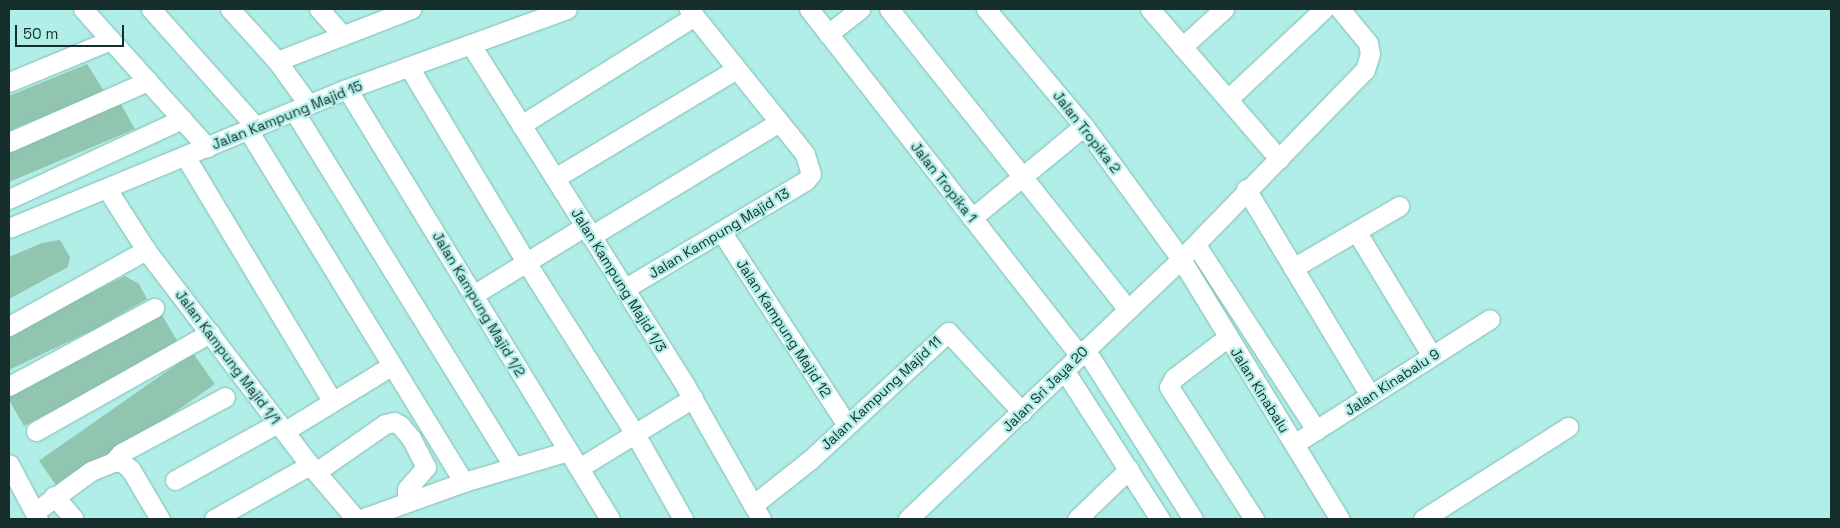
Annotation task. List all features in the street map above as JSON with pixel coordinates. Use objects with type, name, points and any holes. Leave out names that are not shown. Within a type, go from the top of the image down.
[{"type":"street","points":[[83,9],[208,147]]},
{"type":"street","points":[[151,9],[252,129],[391,366],[464,482]]},
{"type":"street","points":[[230,9],[277,61],[301,108],[514,467]]},
{"type":"street","points":[[319,9],[343,36]]},
{"type":"street","points":[[277,61],[410,9]]},
{"type":"street","name":"Jalan Kampung Majid 15","points":[[9,228],[347,89],[567,9]]},
{"type":"street","name":"Jalan Tropika 1","points":[[808,9],[972,218],[1082,351],[1193,519]]},
{"type":"street","points":[[828,34],[860,9]]},
{"type":"street","points":[[889,9],[1021,178],[1128,309]]},
{"type":"street","name":"Jalan Tropika 2","points":[[986,9],[1084,126],[1181,259]]},
{"type":"street","points":[[1150,9],[1279,158]]},
{"type":"street","points":[[1182,47],[1224,9]]},
{"type":"street","points":[[1228,99],[1324,9]]},
{"type":"street","name":"Jalan Sri Jaya 20","points":[[908,519],[1022,412],[1082,351],[1196,245],[1246,190],[1365,70],[1370,54],[1368,43],[1340,9]]},
{"type":"street","points":[[473,295],[526,262],[588,231],[779,122],[692,13],[522,125]]},
{"type":"street","points":[[9,82],[111,40]]},
{"type":"street","name":"Jalan Kampung Majid 1/3","points":[[471,45],[693,398],[757,512]]},
{"type":"street","points":[[409,67],[526,262],[635,434],[684,519]]},
{"type":"street","points":[[555,178],[736,70]]},
{"type":"street","points":[[9,142],[148,81]]},
{"type":"street","name":"Jalan Kampung Majid 1/2","points":[[347,89],[610,519]]},
{"type":"street","points":[[9,199],[182,119]]},
{"type":"street","name":"Jalan Kampung Majid 13","points":[[624,289],[805,181],[811,174],[805,154],[779,122]]},
{"type":"street","points":[[972,218],[1084,126]]},
{"type":"street","points":[[185,156],[332,400]]},
{"type":"street","name":"Jalan Kampung Majid 1/1","points":[[107,189],[146,250],[313,468],[356,519]]},
{"type":"street","points":[[1246,190],[1370,396]]},
{"type":"street","points":[[1293,268],[1398,206]]},
{"type":"street","name":"Jalan Kampung Majid 12","points":[[721,231],[847,425]]},
{"type":"street","points":[[1356,231],[1432,356]]},
{"type":"street","points":[[1196,245],[1316,430]]},
{"type":"street","points":[[9,326],[146,250]]},
{"type":"street","name":"Jalan Kinabalu","points":[[1181,259],[1340,519]]},
{"type":"street","points":[[9,386],[154,308]]},
{"type":"street","name":"Jalan Kinabalu 9","points":[[1294,444],[1490,319]]},
{"type":"street","name":"Jalan Kampung Majid 11","points":[[757,512],[847,425],[948,332],[1022,412]]},
{"type":"street","points":[[36,432],[210,333]]},
{"type":"street","points":[[1228,337],[1174,378],[1169,387],[1254,519]]},
{"type":"street","points":[[175,480],[281,427],[391,366]]},
{"type":"street","points":[[1064,370],[1160,519]]},
{"type":"street","points":[[9,464],[37,515],[54,496],[91,471],[113,462],[121,454],[225,397]]},
{"type":"street","points":[[579,468],[693,398]]},
{"type":"street","points":[[214,519],[313,468],[386,424],[394,422],[400,425],[410,438],[426,468],[407,489],[407,502]]},
{"type":"street","points":[[1422,519],[1568,427]]},
{"type":"street","points":[[361,519],[464,482],[568,451]]},
{"type":"street","points":[[113,462],[126,464],[160,519]]},
{"type":"street","points":[[1077,519],[1129,469]]},
{"type":"street","points":[[54,496],[74,519]]},
{"type":"building","points":[[87,64],[104,91],[9,131],[9,96]]},
{"type":"building","points":[[118,99],[135,129],[9,182],[9,144]]},
{"type":"building","points":[[60,240],[70,257],[68,267],[9,299],[9,257],[42,243]]},
{"type":"building","points":[[125,276],[139,284],[147,299],[95,329],[9,370],[9,333]]},
{"type":"building","points":[[159,310],[179,344],[24,426],[9,400],[9,391]]},
{"type":"building","points":[[193,353],[215,384],[61,492],[39,461]]}]
